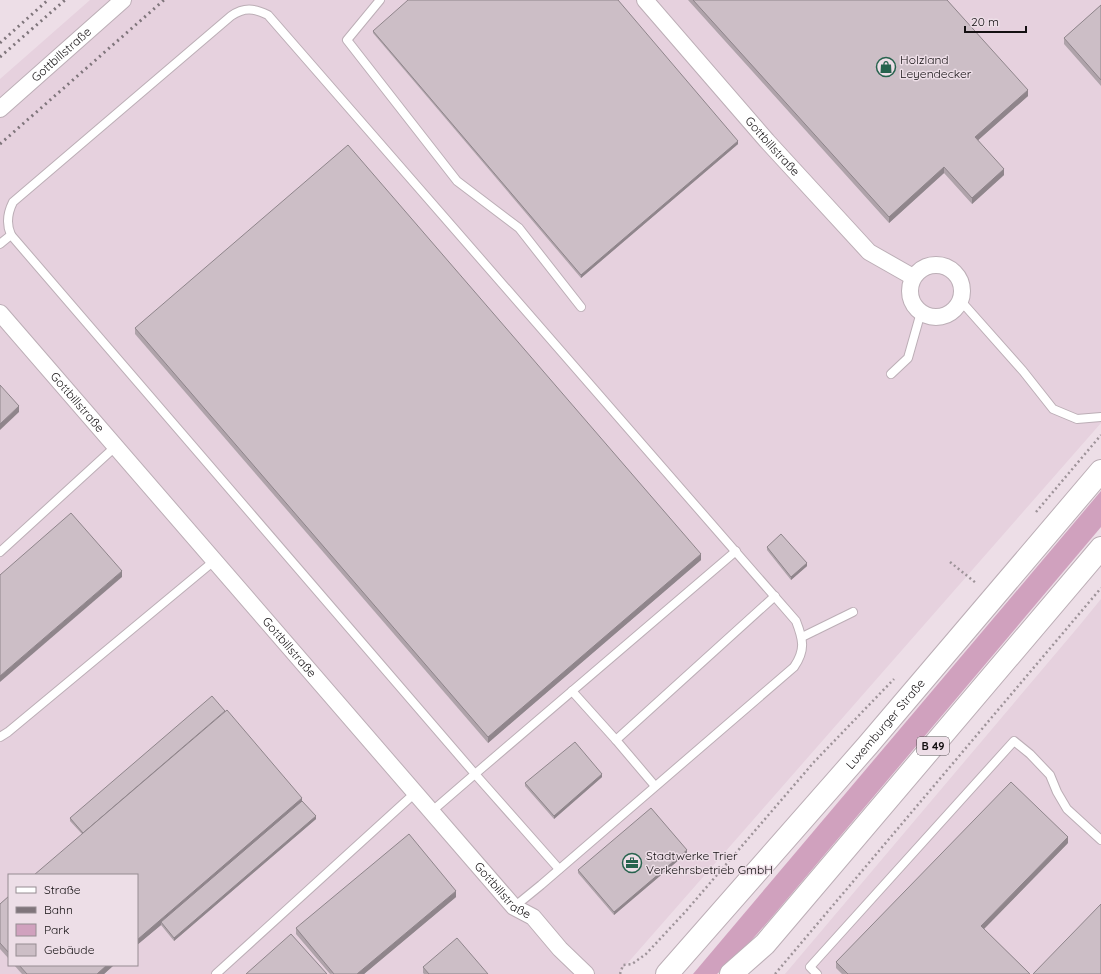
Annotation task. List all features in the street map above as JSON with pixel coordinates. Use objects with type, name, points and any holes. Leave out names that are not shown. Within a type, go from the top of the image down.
[{"type":"main road","name":"Luxemburger Straße","points":[[666,971],[868,746],[1101,471]]},
{"type":"main road","name":"B 49","points":[[732,974],[765,944],[1101,548]]},
{"type":"street","name":"Gottbillstraße","points":[[0,109],[123,0]]},
{"type":"street","name":"Gottbillstraße","points":[[645,0],[767,141],[870,252],[914,277]]},
{"type":"street","points":[[938,264],[948,268],[956,274],[962,287],[960,300],[950,312],[943,316],[935,316],[921,312],[913,304],[910,290],[914,277],[925,267],[938,264]]},
{"type":"street","name":"Gottbillstraße","points":[[0,313],[514,907],[532,917],[560,950],[586,974]]},
{"type":"street","points":[[745,974],[765,944]]},
{"type":"lane","points":[[380,0],[347,40],[457,181],[519,228],[581,307]]},
{"type":"lane","points":[[514,907],[559,869],[794,667],[800,658],[802,650],[802,637],[796,621],[775,596],[268,15],[259,10],[251,8],[245,9],[231,16],[13,202],[8,214],[11,235],[475,774],[559,869]]},
{"type":"lane","points":[[0,244],[11,235]]},
{"type":"lane","points":[[960,300],[1023,371],[1053,409],[1077,418],[1101,417]]},
{"type":"lane","points":[[890,374],[908,358],[921,312]]},
{"type":"lane","points":[[0,552],[115,447]]},
{"type":"lane","points":[[431,812],[736,551]]},
{"type":"lane","points":[[0,737],[8,732],[214,561]]},
{"type":"lane","points":[[616,740],[775,596]]},
{"type":"lane","points":[[802,637],[853,612]]},
{"type":"lane","points":[[572,691],[655,786]]},
{"type":"lane","points":[[817,974],[810,967],[1014,741],[1030,754],[1050,775],[1057,792],[1067,809],[1101,840]]},
{"type":"lane","points":[[216,974],[415,793]]},
{"type":"path","points":[[1031,518],[1101,435]]},
{"type":"path","points":[[950,562],[976,583]]},
{"type":"path","points":[[971,589],[981,577]]},
{"type":"path","points":[[775,974],[1101,588]]},
{"type":"path","points":[[620,974],[622,965],[632,964],[646,954],[681,916],[814,762],[895,678]]},
{"type":"shaded area","points":[[90,0],[1101,0],[1101,423],[618,974],[0,974],[0,79]]},
{"type":"shaded area","points":[[1101,599],[1101,974],[785,974],[1079,626]]},
{"type":"green space","points":[[1101,491],[1101,527],[772,917],[736,958],[717,974],[693,974]]},
{"type":"building","points":[[408,0],[618,0],[738,141],[581,275],[373,31]]},
{"type":"building","points":[[693,0],[947,0],[1028,90],[975,137],[1004,169],[972,198],[944,167],[889,217]]},
{"type":"building","points":[[1101,5],[1101,80],[1064,38]]},
{"type":"building","points":[[348,145],[701,554],[488,737],[135,328]]},
{"type":"building","points":[[0,385],[19,406],[0,424]]},
{"type":"building","points":[[71,513],[122,571],[0,676],[0,575]]},
{"type":"building","points":[[781,534],[807,563],[791,577],[767,547]]},
{"type":"building","points":[[212,696],[225,711],[83,833],[70,818]]},
{"type":"building","points":[[227,710],[302,798],[138,939],[138,874],[35,874]]},
{"type":"building","points":[[575,742],[602,774],[554,816],[525,783]]},
{"type":"building","points":[[1011,782],[1068,837],[981,926],[1030,974],[848,974],[836,962]]},
{"type":"building","points":[[302,801],[316,816],[174,938],[161,922]]},
{"type":"building","name":"Stadtwerke Trier Verkehrsbetrieb GmbH","points":[[651,808],[687,850],[614,912],[578,870]]},
{"type":"building","points":[[409,834],[456,891],[357,974],[334,974],[296,928]]},
{"type":"building","points":[[8,897],[8,952],[0,943],[0,904]]},
{"type":"building","points":[[1101,904],[1101,974],[1033,974]]},
{"type":"building","points":[[291,934],[327,974],[246,974]]},
{"type":"building","points":[[457,938],[488,974],[429,974],[423,967]]},
{"type":"building","points":[[20,966],[106,966],[97,974],[27,974]]},
{"type":"railway","points":[[0,43],[48,0]]},
{"type":"railway","points":[[0,57],[65,0]]},
{"type":"railway","points":[[0,144],[164,0]]},
{"type":"place","name":"Holzland Leyendecker","points":[[886,67]]},
{"type":"place","name":"Stadtwerke Trier Verkehrsbetrieb GmbH","points":[[632,863]]}]
